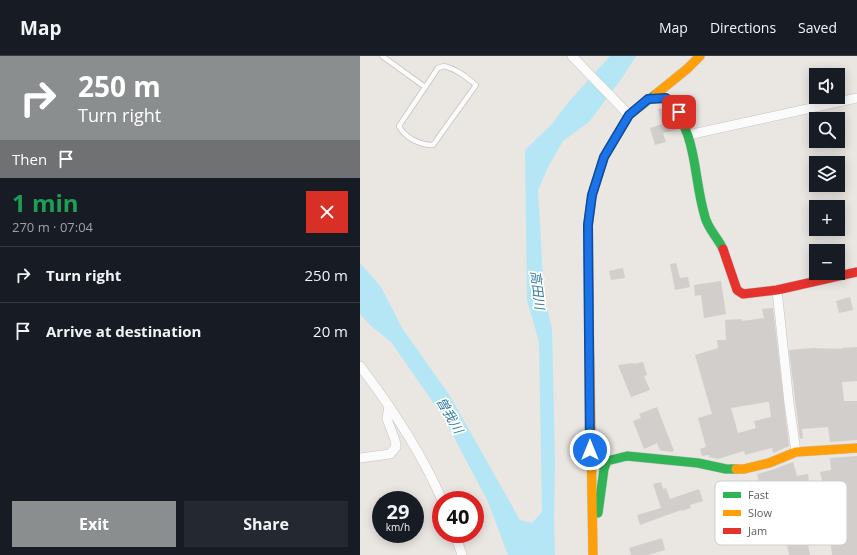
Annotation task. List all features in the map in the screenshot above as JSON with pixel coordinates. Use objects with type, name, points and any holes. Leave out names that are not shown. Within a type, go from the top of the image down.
[{"type":"street","points":[[593,555],[590,450],[588,225],[592,195],[604,157],[627,113],[687,69],[700,56]]},
{"type":"street","points":[[575,59],[627,113]]},
{"type":"street","points":[[648,99],[666,98],[679,112],[688,135],[705,219],[722,248],[737,290],[743,294],[777,290],[857,272]]},
{"type":"street","points":[[688,135],[857,98]]},
{"type":"street","points":[[777,290],[788,397],[796,452]]},
{"type":"street","points":[[360,366],[389,406],[438,491]]},
{"type":"street","points":[[360,458],[390,454],[396,447],[395,440],[386,419],[389,406]]},
{"type":"street","points":[[592,540],[598,516],[604,469],[607,461],[627,456],[698,463],[726,469],[744,469],[769,463],[796,452],[857,448]]},
{"type":"street","points":[[458,543],[462,555]]},
{"type":"lane","points":[[382,56],[424,87]]},
{"type":"lane","points":[[444,66],[452,67],[476,85],[433,145],[417,142],[402,131],[399,126],[424,87],[438,68],[444,66]]},
{"type":"water","points":[[610,56],[636,56],[622,78],[589,122],[563,141],[548,167],[538,190],[544,296],[552,328],[555,462],[555,555],[508,555],[484,491],[482,491],[444,418],[391,342],[371,326],[360,314],[360,263],[381,287],[402,328],[450,396],[520,520],[532,523],[542,512],[539,342],[527,300],[525,150],[552,124],[566,105]]},
{"type":"building","points":[[664,108],[670,115],[677,130],[663,133],[666,142],[655,145],[650,128],[662,124],[658,109]]},
{"type":"building","points":[[676,263],[680,278],[688,277],[690,287],[675,290],[670,264]]},
{"type":"building","points":[[623,268],[625,278],[611,280],[609,271]]},
{"type":"building","points":[[721,281],[726,314],[704,318],[701,295],[695,296],[694,285]]},
{"type":"building","points":[[850,297],[853,310],[839,313],[836,301]]},
{"type":"building","points":[[773,308],[789,446],[773,453],[772,448],[745,455],[744,451],[718,459],[709,457],[709,455],[702,456],[700,449],[706,447],[698,418],[712,414],[695,355],[718,348],[717,340],[726,340],[725,320],[742,319],[742,321],[764,318],[762,309]],"holes":[[[769,402],[771,417],[754,421],[756,428],[738,433],[731,408]]]},
{"type":"building","points":[[857,347],[857,381],[842,382],[844,401],[857,401],[857,440],[830,442],[828,427],[802,429],[803,438],[800,439],[789,350],[813,348],[842,349]]},
{"type":"building","points":[[643,362],[647,375],[644,376],[650,390],[631,397],[618,365]]},
{"type":"building","points":[[657,407],[674,451],[671,452],[660,450],[657,443],[644,449],[633,421],[641,418],[639,414]]},
{"type":"building","points":[[857,456],[857,555],[832,555],[831,545],[847,545],[847,481],[822,481],[820,472],[831,470],[830,458]]},
{"type":"building","points":[[793,462],[797,476],[808,474],[809,481],[759,481],[757,474]]},
{"type":"building","points":[[661,482],[663,489],[666,488],[670,499],[699,489],[703,501],[690,505],[691,508],[681,510],[640,525],[637,515],[661,508],[653,484]]},
{"type":"building","points":[[662,538],[665,550],[648,555],[631,555],[629,548]]},
{"type":"building","points":[[787,545],[808,545],[810,555],[789,555]]},
{"type":"traffic: fast","points":[[589,323],[588,225],[592,195],[604,157],[629,115],[656,94]]},
{"type":"traffic: fast","points":[[648,99],[666,98],[677,112],[689,140],[701,201],[708,226],[723,249]]},
{"type":"traffic: fast","points":[[598,513],[604,469],[607,461],[627,456],[698,463],[726,469],[736,469]]},
{"type":"traffic: slow","points":[[656,94],[687,69],[700,56]]},
{"type":"traffic: slow","points":[[589,323],[593,555]]},
{"type":"traffic: slow","points":[[736,469],[744,469],[769,463],[796,452],[857,448]]},
{"type":"traffic: jam","points":[[723,249],[737,290],[743,294],[777,290],[857,272]]},
{"type":"route","points":[[590,450],[588,225],[592,195],[604,157],[629,115],[648,99],[658,98],[666,98],[679,112]]},
{"type":"water label","name":"高田川","points":[[538,290]]},
{"type":"water label","name":"曽我川","points":[[450,415]]}]
